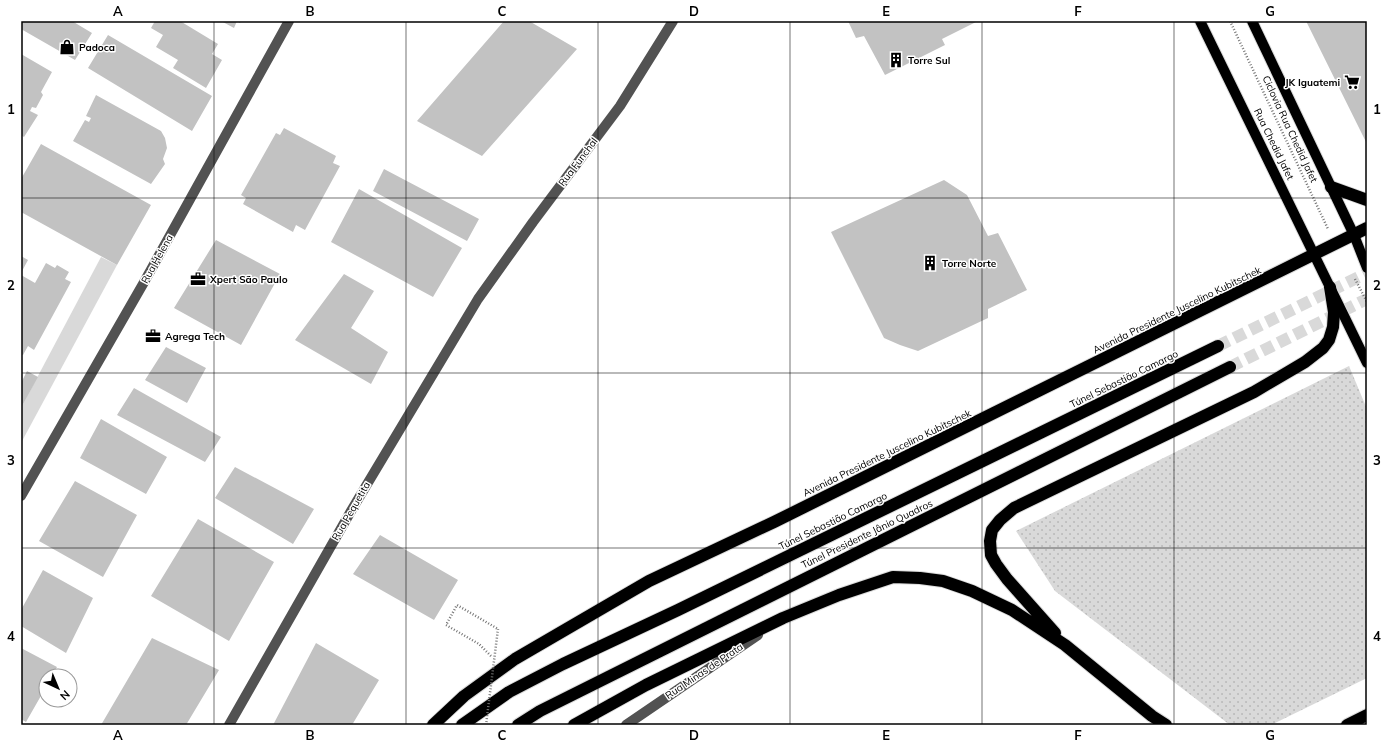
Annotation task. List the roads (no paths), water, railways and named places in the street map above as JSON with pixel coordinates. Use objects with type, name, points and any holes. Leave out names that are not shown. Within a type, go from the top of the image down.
[{"type":"highway","points":[[1331,187],[1367,200]]},
{"type":"highway","name":"Avenida Presidente Juscelino Kubitschek","points":[[433,725],[464,696],[515,659],[649,581],[774,522],[1367,228]]},
{"type":"highway","points":[[1065,645],[1007,580],[996,564],[991,555],[990,541],[992,530],[1000,520],[1014,508],[1254,392],[1305,362],[1323,348],[1329,340],[1333,327],[1334,312],[1328,282]]},
{"type":"highway","name":"Túnel Sebastião Camargo","points":[[462,725],[509,692],[563,664],[678,610],[1218,346]]},
{"type":"highway","name":"Túnel Presidente Jânio Quadros","points":[[518,725],[540,711],[686,637],[1230,367]]},
{"type":"highway","points":[[574,725],[646,685],[783,618],[838,596],[893,577],[920,578],[943,582],[972,591],[1012,610],[1065,645],[1152,716],[1166,725]]},
{"type":"highway","points":[[1347,725],[1367,716]]},
{"type":"main road","name":"Rua Chedid Jafet","points":[[1200,21],[1367,363]]},
{"type":"main road","points":[[1252,21],[1354,235],[1367,268]]},
{"type":"street","name":"Rua Helena","points":[[21,496],[143,284],[289,21]]},
{"type":"street","name":"Rua Funchal","points":[[478,299],[533,222],[620,106],[673,21]]},
{"type":"street","name":"Rua Pequetita","points":[[229,725],[351,512],[478,299]]},
{"type":"street","name":"Rua Minas de Prata","points":[[626,725],[783,618]]},
{"type":"tunnel","points":[[1218,346],[1367,273]]},
{"type":"tunnel","points":[[1230,367],[1367,299]]},
{"type":"place","name":"Padoca","points":[[67,47]]},
{"type":"place","name":"Torre Sul","points":[[896,60]]},
{"type":"place","name":"JK Iguatemi","points":[[1352,82]]},
{"type":"place","name":"Torre Norte","points":[[930,263]]},
{"type":"place","name":"Xpert São Paulo","points":[[198,279]]},
{"type":"place","name":"Agrega Tech","points":[[153,336]]}]
